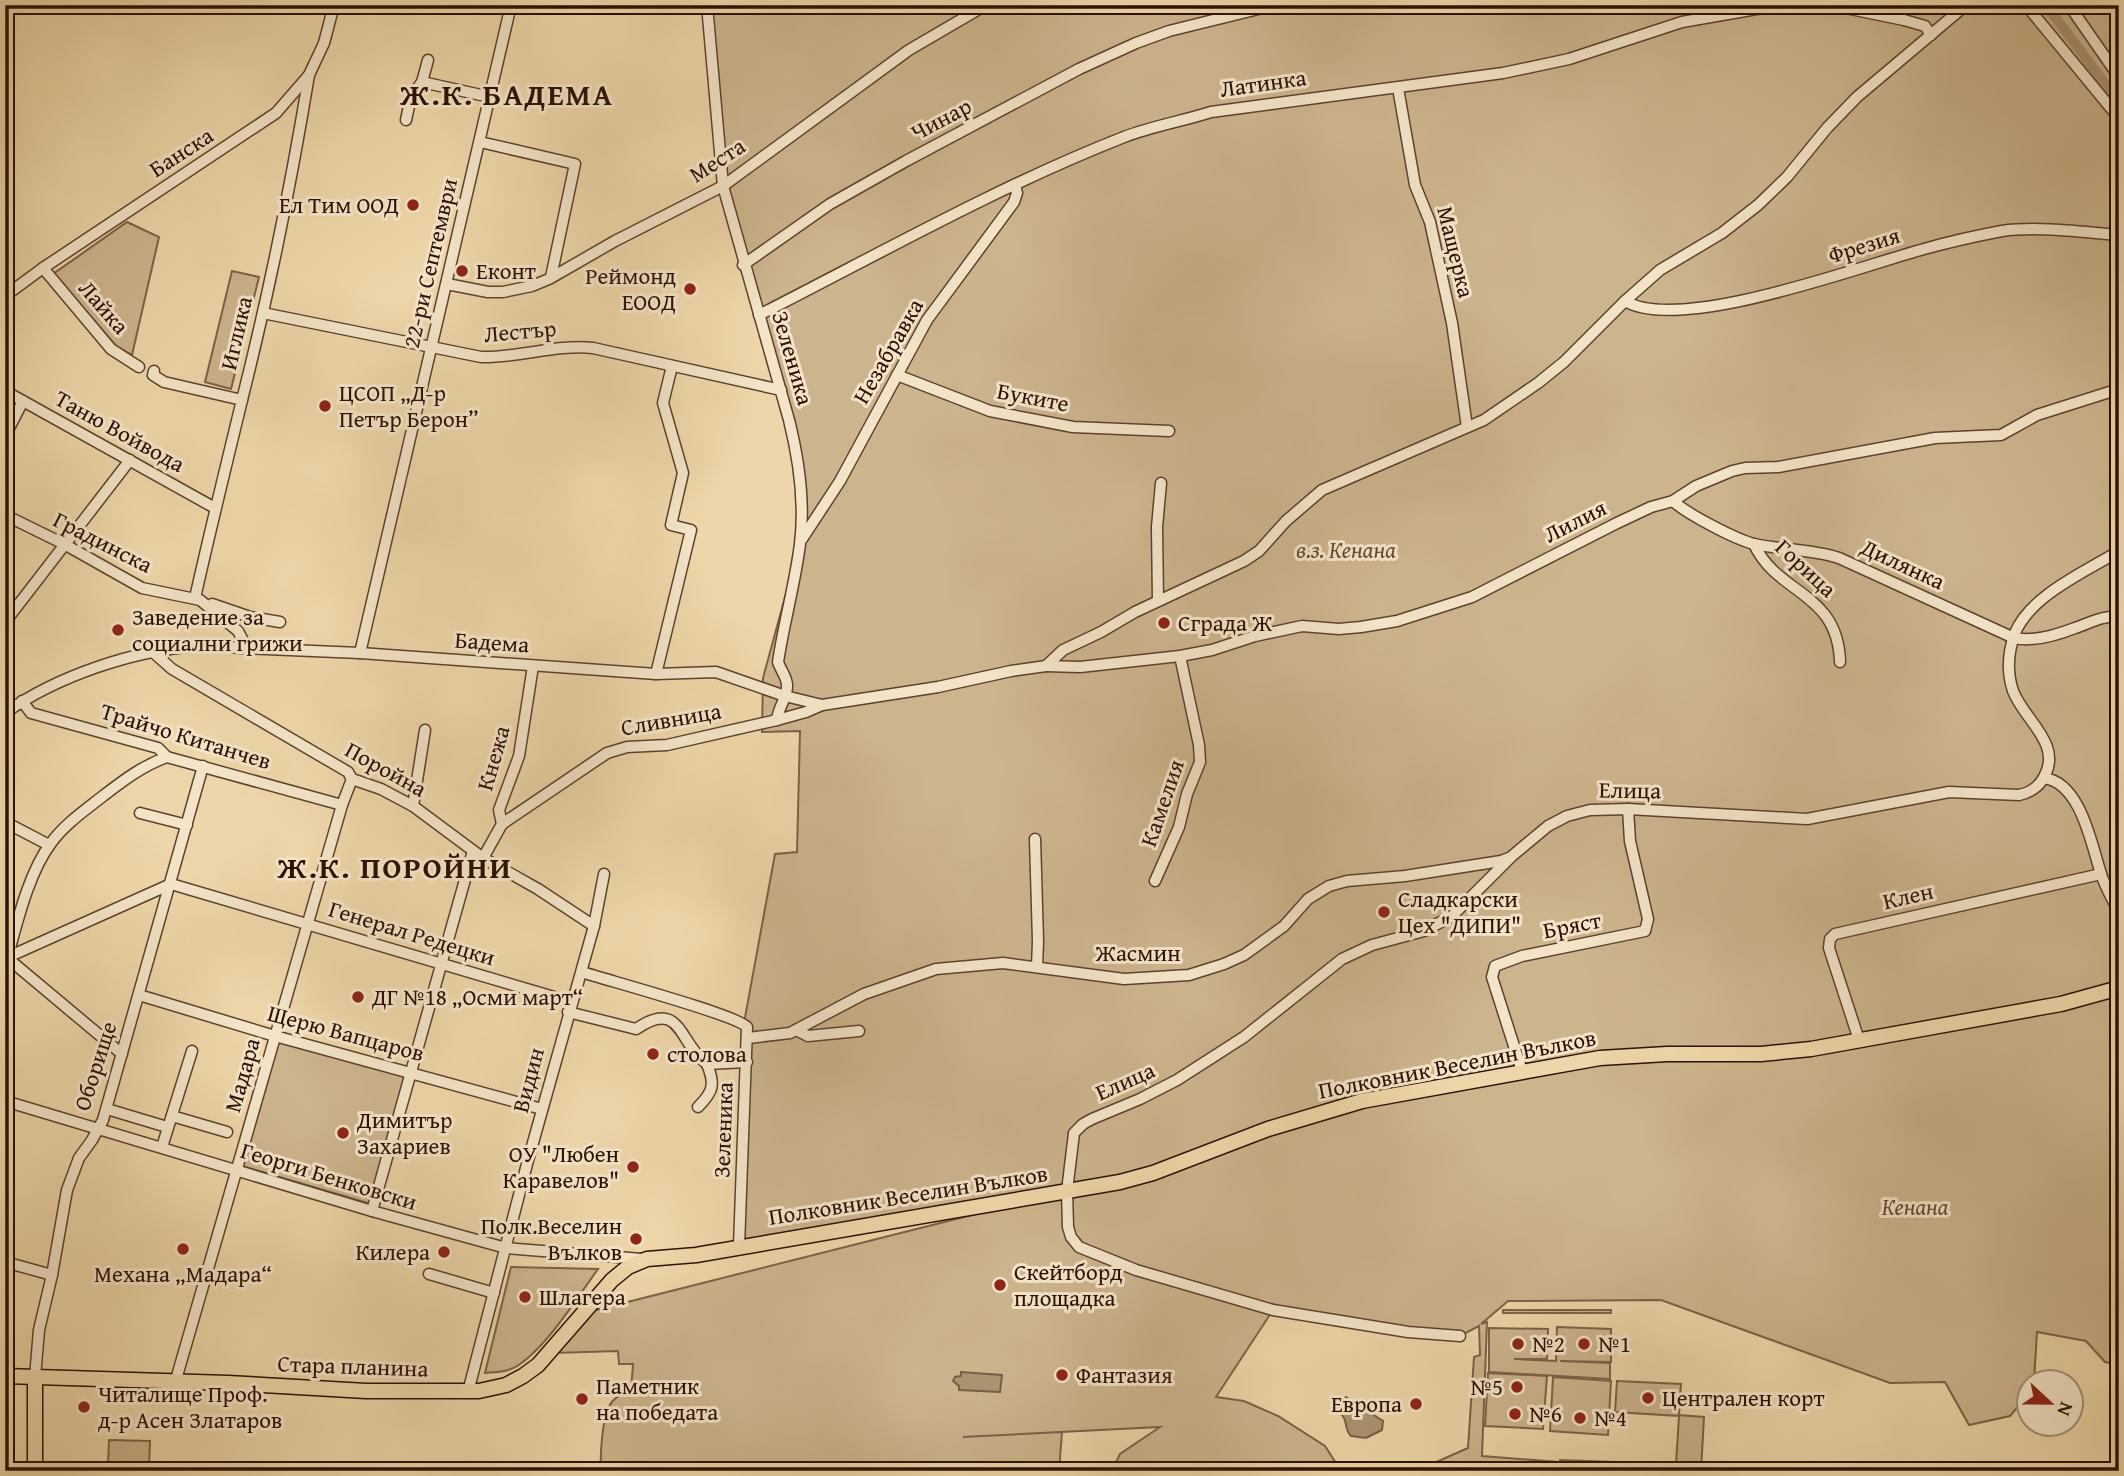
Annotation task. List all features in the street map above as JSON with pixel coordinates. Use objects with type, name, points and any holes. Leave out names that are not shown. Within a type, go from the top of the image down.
[{"type":"main road","name":"Полковник Веселин Вълков","points":[[647,1259],[696,1255],[1120,1182],[1153,1173],[1235,1141],[1332,1109],[1522,1071],[1610,1057],[1761,1054],[1859,1040],[2061,1004],[2119,988]]},
{"type":"main road","name":"Стара планина","points":[[5,1376],[366,1391],[468,1392],[506,1385],[523,1376],[551,1352],[612,1280],[628,1267],[647,1259]]},
{"type":"main road","points":[[35,1377],[35,1471]]},
{"type":"street","name":"Банска","points":[[5,296],[276,113],[309,75],[324,43],[334,5]]},
{"type":"street","name":"22-ри Септември","points":[[360,653],[511,5]]},
{"type":"street","name":"Зеленика","points":[[707,5],[723,186],[797,451],[800,481],[800,542],[778,662],[787,684],[777,720]]},
{"type":"street","name":"Места","points":[[447,284],[488,292],[503,292],[532,286],[551,277],[723,186],[909,50],[986,5]]},
{"type":"street","name":"Чинар","points":[[743,265],[830,204],[1079,69],[1136,43],[1169,32],[1274,5]]},
{"type":"street","name":"Латинка","points":[[759,315],[1015,185],[1125,136],[1167,122],[1211,112],[1503,73],[1569,59],[1682,22],[1768,7],[1807,5]]},
{"type":"street","points":[[1831,5],[1925,26],[1931,34]]},
{"type":"street","points":[[1046,666],[1063,650],[1252,556],[1308,501],[1334,483],[1467,427],[1503,408],[1538,383],[1564,362],[1660,270],[1723,233],[1758,205],[1787,177],[1827,128],[1857,97],[1966,5]]},
{"type":"street","points":[[2026,5],[2119,118]]},
{"type":"street","points":[[2069,5],[2119,77]]},
{"type":"street","points":[[406,120],[411,97],[422,82],[428,60]]},
{"type":"street","name":"Иглика","points":[[198,599],[215,508],[263,313],[293,175],[309,75]]},
{"type":"street","points":[[422,82],[491,96]]},
{"type":"street","name":"Мащерка","points":[[1398,88],[1416,185],[1430,222],[1452,323],[1467,427]]},
{"type":"street","points":[[480,142],[575,164],[551,277]]},
{"type":"street","name":"Незабравка","points":[[800,542],[840,481],[928,320],[1014,202],[1017,193],[1015,185]]},
{"type":"street","name":"Фрезия","points":[[1625,301],[1634,307],[1663,311],[1722,303],[1788,290],[1923,249],[2006,231],[2068,231],[2119,235]]},
{"type":"street","name":"Лайка","points":[[43,268],[111,349],[139,367]]},
{"type":"street","name":"Лестър","points":[[263,313],[481,357],[581,346],[781,390]]},
{"type":"street","points":[[656,674],[691,530],[671,525],[683,473],[663,403],[672,366]]},
{"type":"street","points":[[154,371],[153,375],[164,382],[242,400]]},
{"type":"street","name":"Буките","points":[[897,375],[990,411],[1073,426],[1168,431]]},
{"type":"street","name":"Лилия","points":[[822,705],[939,687],[1046,666],[1080,667],[1180,656],[1302,625],[1339,629],[1397,621],[1451,605],[1502,583],[1617,523],[1651,507],[1673,501],[1696,486],[1745,468],[1778,467],[1935,438],[2001,435],[2037,415],[2119,389]]},
{"type":"street","name":"Таню Войвода","points":[[5,391],[215,508]]},
{"type":"street","points":[[5,436],[23,401]]},
{"type":"street","points":[[5,622],[130,460]]},
{"type":"street","points":[[1158,601],[1157,527],[1161,483]]},
{"type":"street","name":"Дилянка","points":[[1673,501],[1686,511],[1754,544],[1816,551],[1839,558],[2014,638],[2030,639],[2069,630],[2106,616],[2119,617]]},
{"type":"street","name":"Градинска","points":[[5,515],[64,544],[142,588],[198,599],[238,631],[247,648]]},
{"type":"street","name":"Горица","points":[[1754,544],[1768,563],[1824,612],[1837,635],[1840,662]]},
{"type":"street","points":[[2119,551],[2040,601],[2023,619],[2009,658],[2011,683],[2021,706],[2047,745],[2049,762],[2044,778],[2049,778],[2062,787],[2078,806],[2101,874],[2119,912]]},
{"type":"street","points":[[198,599],[250,617],[280,622]]},
{"type":"street","name":"Бадема","points":[[5,713],[51,685],[103,666],[172,648],[198,646],[360,653],[656,674],[716,672],[785,696],[822,705]]},
{"type":"street","name":"Поройна","points":[[154,653],[172,669],[348,772],[352,779],[381,789],[413,806],[483,858],[538,889],[594,926]]},
{"type":"street","name":"Камелия","points":[[1155,881],[1179,827],[1187,794],[1200,762],[1199,745],[1180,656]]},
{"type":"street","name":"Кнежа","points":[[502,824],[499,810],[519,756],[533,666]]},
{"type":"street","name":"Трайчо Китанчев","points":[[22,701],[30,713],[158,748],[167,757],[342,805]]},
{"type":"street","name":"Сливница","points":[[483,858],[502,824],[607,753],[627,747],[667,745],[777,720],[822,705]]},
{"type":"street","points":[[413,806],[425,730]]},
{"type":"street","points":[[6,959],[32,880],[49,845],[73,819],[124,779],[146,765],[167,757]]},
{"type":"street","name":"Оборище","points":[[35,1377],[39,1330],[67,1190],[73,1169],[107,1109],[203,766]]},
{"type":"street","name":"Елица","points":[[1460,1336],[1408,1332],[1273,1310],[1136,1270],[1094,1254],[1075,1243],[1068,1227],[1067,1191],[1074,1133],[1083,1124],[1177,1080],[1274,1014],[1342,959],[1371,945],[1440,924],[1465,905],[1513,856],[1561,818],[1590,810],[1628,809],[1807,819],[1949,792],[2024,794],[2044,778]]},
{"type":"street","name":"Мадара","points":[[175,1383],[307,923],[352,779]]},
{"type":"street","name":"Бряст","points":[[1522,1071],[1492,977],[1493,970],[1497,965],[1522,956],[1645,931],[1648,919],[1630,841],[1628,809]]},
{"type":"street","points":[[140,813],[187,825]]},
{"type":"street","points":[[5,822],[49,845]]},
{"type":"street","points":[[1035,839],[1037,967]]},
{"type":"street","points":[[372,1211],[473,851]]},
{"type":"street","name":"Жасмин","points":[[748,1038],[778,1036],[796,1030],[871,990],[936,969],[1003,964],[1124,979],[1189,975],[1244,955],[1284,926],[1308,899],[1329,886],[1348,881],[1405,876],[1501,861],[1513,856]]},
{"type":"street","name":"Видин","points":[[468,1392],[542,1109],[582,972],[604,874]]},
{"type":"street","name":"Клен","points":[[1859,1040],[1829,948],[1830,939],[1835,934],[2101,874]]},
{"type":"street","points":[[6,959],[171,884]]},
{"type":"street","name":"Генерал Редецки","points":[[171,884],[442,962],[636,1029],[652,1018],[667,1018],[678,1027],[701,1060],[707,1064]]},
{"type":"street","points":[[6,959],[122,1054]]},
{"type":"street","points":[[582,972],[738,1021],[747,1027],[748,1038]]},
{"type":"street","name":"Щерю Вапцаров","points":[[139,995],[275,1036],[542,1109]]},
{"type":"street","points":[[796,1030],[808,1036],[859,1031]]},
{"type":"street","name":"Зеленика","points":[[739,1246],[748,1038]]},
{"type":"street","points":[[162,1147],[192,1051]]},
{"type":"street","points":[[698,1107],[709,1096],[713,1080],[707,1064],[747,1062]]},
{"type":"street","name":"Георги Бенковски","points":[[5,1101],[372,1211],[506,1248],[647,1259]]},
{"type":"street","points":[[107,1109],[167,1127]]},
{"type":"street","points":[[172,1116],[227,1132]]},
{"type":"street","points":[[10,1264],[52,1275]]},
{"type":"street","points":[[429,1274],[493,1298]]},
{"type":"green space","name":"в.з. Кенана","points":[[707,5],[2119,5],[2119,1365],[2105,1362],[2086,1341],[2037,1332],[2035,1368],[2016,1368],[2016,1409],[2010,1416],[1969,1425],[1945,1382],[1890,1383],[1661,1300],[1508,1301],[1481,1324],[1487,1322],[1482,1456],[1559,1462],[1558,1471],[1416,1471],[1468,1448],[1474,1357],[1480,1355],[1479,1326],[1460,1336],[1273,1310],[1216,1397],[1244,1401],[1278,1416],[1325,1446],[1341,1471],[1112,1471],[1120,1454],[1160,1427],[963,1437],[1062,1432],[1059,1471],[601,1471],[602,1438],[607,1413],[615,1399],[631,1391],[633,1364],[619,1364],[618,1351],[554,1353],[592,1311],[1055,1194],[739,1246],[744,1023],[775,854],[797,852],[800,731],[762,732],[763,678],[800,542],[800,481],[723,186]]},
{"type":"green space","points":[[127,222],[159,237],[132,355],[117,347],[53,274]]},
{"type":"green space","points":[[232,271],[259,277],[231,389],[205,382]]},
{"type":"green space","points":[[279,1039],[406,1074],[371,1204],[242,1166]]},
{"type":"green space","points":[[511,1267],[598,1269],[561,1322],[528,1358],[510,1369],[485,1373]]},
{"type":"green space","points":[[1503,1310],[1611,1310],[1611,1313],[1503,1313]]},
{"type":"green space","points":[[1557,1327],[1611,1329],[1611,1362],[1560,1361],[1610,1363],[1610,1379],[1489,1372],[1489,1328],[1548,1329],[1547,1359],[1514,1359],[1556,1361]]},
{"type":"green space","points":[[1488,1373],[1547,1376],[1543,1429],[1485,1426]]},
{"type":"green space","points":[[1553,1377],[1611,1381],[1608,1435],[1550,1431]]},
{"type":"green space","points":[[1617,1381],[1681,1384],[1679,1415],[1704,1417],[1701,1471],[1560,1471],[1560,1460],[1676,1464],[1679,1416],[1615,1412]]},
{"type":"green space","points":[[109,1440],[150,1441],[149,1466],[108,1464]]},
{"type":"shaded area","points":[[961,1372],[1002,1375],[1000,1392],[959,1390],[959,1386],[953,1381],[955,1377],[961,1376]]},
{"type":"shaded area","points":[[1346,1397],[1383,1421],[1382,1430],[1366,1438],[1351,1436],[1343,1416],[1333,1413],[1331,1408]]},
{"type":"waterway","points":[[2046,5],[2119,102]]},
{"type":"place","name":"Ел Тим ООД","points":[[413,205]]},
{"type":"place","name":"Еконт","points":[[462,271]]},
{"type":"place","name":"Реймонд ЕООД","points":[[690,289]]},
{"type":"place","name":"ЦСОП „Д-р Петър Берон”","points":[[325,406]]},
{"type":"place","name":"Сграда Ж","points":[[1164,623]]},
{"type":"place","name":"Заведение за социални грижи","points":[[118,630]]},
{"type":"place","name":"Сладкарски Цех \"ДИПИ\"","points":[[1384,912]]},
{"type":"place","name":"ДГ №18 „Осми март“","points":[[358,997]]},
{"type":"place","name":"столова","points":[[653,1054]]},
{"type":"place","name":"Димитър Захариев","points":[[343,1133]]},
{"type":"place","name":"ОУ \"Любен Каравелов\"","points":[[633,1167]]},
{"type":"place","name":"Полк.Веселин Вълков","points":[[636,1239]]},
{"type":"place","name":"Механа „Мадара“","points":[[183,1249]]},
{"type":"place","name":"Килера","points":[[444,1252]]},
{"type":"place","name":"Скейтборд площадка","points":[[1000,1285]]},
{"type":"place","name":"Шлагера","points":[[525,1297]]},
{"type":"place","name":"№2","points":[[1518,1344]]},
{"type":"place","name":"№1","points":[[1584,1344]]},
{"type":"place","name":"Фантазия","points":[[1062,1375]]},
{"type":"place","name":"№5","points":[[1517,1387]]},
{"type":"place","name":"Централен корт","points":[[1648,1398]]},
{"type":"place","name":"Паметник на победата","points":[[582,1399]]},
{"type":"place","name":"Европа","points":[[1416,1404]]},
{"type":"place","name":"Читалище Проф. д-р Асен Златаров","points":[[84,1407]]},
{"type":"place","name":"№6","points":[[1515,1414]]},
{"type":"place","name":"№4","points":[[1580,1418]]},
{"type":"district","name":"Ж.К. БАДЕМА","points":[[507,95]]},
{"type":"district","name":"Ж.К. ПОРОЙНИ","points":[[395,868]]},
{"type":"park label","name":"Кенана","points":[[1915,1207]]}]
